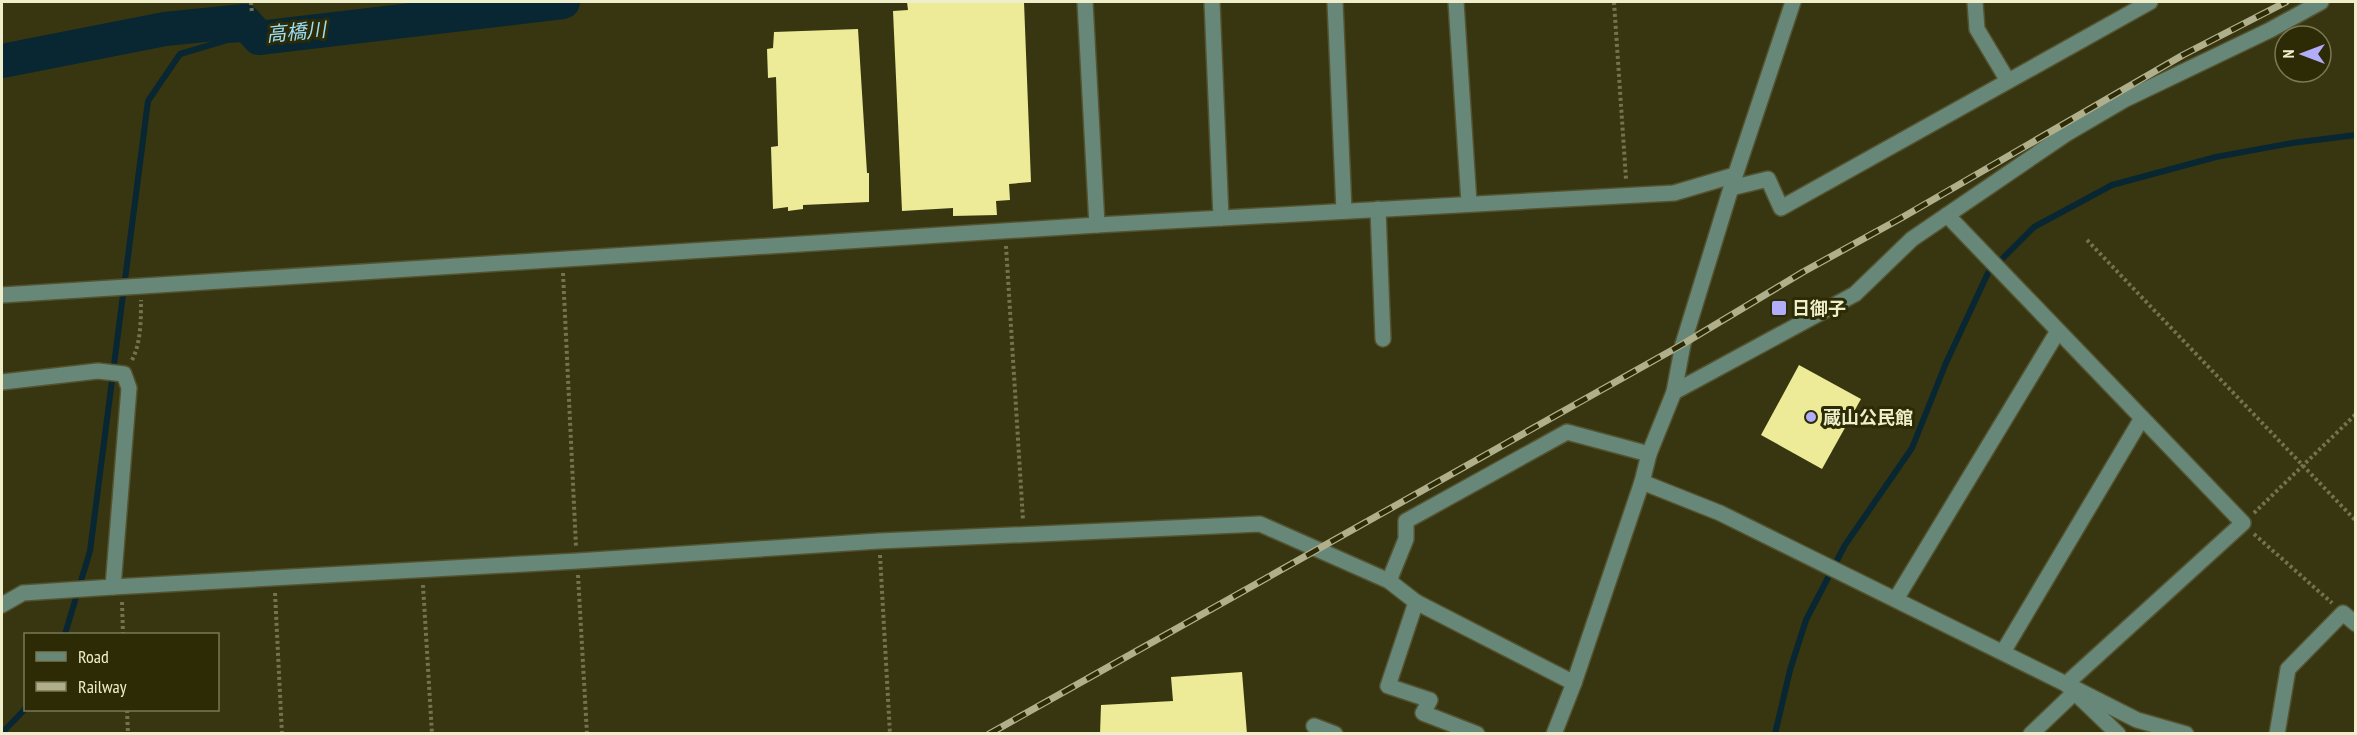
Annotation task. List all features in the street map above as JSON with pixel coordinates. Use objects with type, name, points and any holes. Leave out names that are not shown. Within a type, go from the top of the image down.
[{"type":"street","points":[[1085,2],[1097,225]]},
{"type":"street","points":[[1212,2],[1221,218]]},
{"type":"street","points":[[1335,2],[1344,211]]},
{"type":"street","points":[[1456,2],[1469,203]]},
{"type":"street","points":[[1554,734],[1642,482],[1649,454],[1674,392],[1683,345],[1733,181],[1793,2]]},
{"type":"street","points":[[1975,2],[1977,29],[2008,81]]},
{"type":"street","points":[[2,295],[1097,225],[1674,193],[1733,181],[1768,178],[1781,208],[2150,2]]},
{"type":"street","points":[[1674,392],[1855,294],[1912,238],[2066,134],[2124,100],[2270,30],[2321,2]]},
{"type":"street","points":[[1378,209],[1383,339]]},
{"type":"street","points":[[1947,215],[2242,523],[2070,688],[2031,734]]},
{"type":"street","points":[[1896,598],[2058,331]]},
{"type":"street","points":[[2,382],[98,371],[122,374],[129,388],[112,587]]},
{"type":"street","points":[[2003,652],[2142,418]]},
{"type":"street","points":[[1389,581],[1406,540],[1406,521],[1567,432],[1649,454]]},
{"type":"street","points":[[1642,482],[1720,513],[1896,598],[2137,720],[2186,734]]},
{"type":"street","points":[[2,605],[23,593],[63,590],[1024,533],[1260,524],[1319,548],[1389,581],[1416,602],[1574,682]]},
{"type":"street","points":[[1416,602],[1388,686],[1430,700],[1423,713],[1477,734]]},
{"type":"street","points":[[2277,734],[2288,669],[2343,613],[2355,624]]},
{"type":"street","points":[[2070,688],[2118,734]]},
{"type":"street","points":[[1314,726],[1335,734]]},
{"type":"path","points":[[251,2],[252,13]]},
{"type":"path","points":[[1614,2],[1627,195]]},
{"type":"path","points":[[1005,231],[1024,533]]},
{"type":"path","points":[[2087,240],[2355,521]]},
{"type":"path","points":[[562,260],[586,734]]},
{"type":"path","points":[[122,374],[136,352],[141,318],[136,287]]},
{"type":"path","points":[[2343,613],[2242,523],[2355,414]]},
{"type":"path","points":[[879,541],[890,734]]},
{"type":"path","points":[[422,570],[432,734]]},
{"type":"path","points":[[274,578],[282,734]]},
{"type":"path","points":[[112,587],[123,633]]},
{"type":"path","points":[[127,711],[128,734]]},
{"type":"building","points":[[907,2],[1024,2],[1031,182],[1009,184],[1010,200],[996,201],[997,215],[953,216],[953,208],[902,211],[893,11],[908,10]]},
{"type":"building","points":[[858,29],[867,173],[869,173],[869,202],[803,205],[803,209],[788,211],[788,207],[773,209],[771,147],[778,146],[776,77],[768,78],[767,49],[773,48],[774,32]]},
{"type":"building","name":"蔵山公民館","points":[[1799,365],[1861,399],[1822,469],[1761,435]]},
{"type":"building","points":[[1242,672],[1247,734],[1100,734],[1101,705],[1173,701],[1171,677]]},
{"type":"waterway","name":"高橋川","points":[[2,61],[165,29],[244,21],[259,38],[563,2]]},
{"type":"waterway","points":[[65,633],[90,551],[148,101],[180,54],[227,40],[259,38]]},
{"type":"waterway","points":[[1775,734],[1790,670],[1806,620],[1845,545],[1912,448],[1946,363],[1988,273],[2034,227],[2112,185],[2216,157],[2292,143],[2356,135]]},
{"type":"waterway","points":[[2,733],[24,710]]},
{"type":"railway","points":[[989,734],[1683,344],[1803,272],[1903,217],[2183,55],[2286,2]]},
{"type":"place","name":"日御子","points":[[1779,308]]},
{"type":"place","name":"蔵山公民館","points":[[1811,417]]}]
